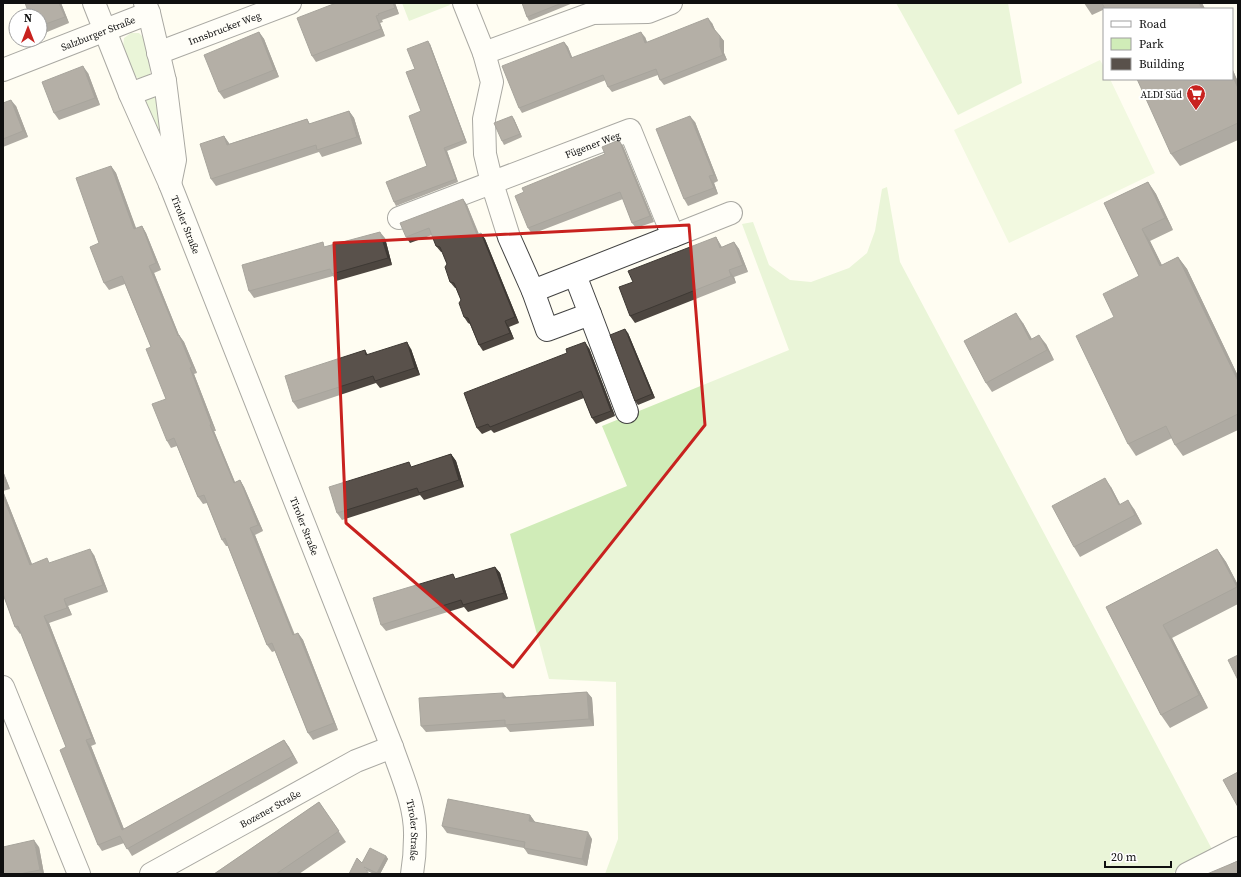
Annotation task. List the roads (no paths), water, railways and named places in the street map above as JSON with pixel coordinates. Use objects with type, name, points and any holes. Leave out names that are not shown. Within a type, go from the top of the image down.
[{"type":"street","name":"Tiroler Straße","points":[[94,3],[130,94],[170,184],[392,747],[408,794],[413,814],[416,836],[412,874]]},
{"type":"street","name":"Innsbrucker Weg","points":[[158,53],[290,3]]},
{"type":"street","points":[[464,3],[484,53],[492,82],[484,119],[485,154],[492,183],[510,236],[533,291],[547,330],[590,314]]},
{"type":"street","points":[[484,53],[593,13],[648,12],[671,3]]},
{"type":"street","name":"Tiroler Straße","points":[[147,8],[165,80],[175,160],[170,184]]},
{"type":"street","name":"Salzburger Straße","points":[[3,70],[104,30],[147,8]]},
{"type":"street","points":[[130,94],[165,80]]},
{"type":"street","name":"Fügener Weg","points":[[399,218],[630,130],[673,236]]},
{"type":"street","points":[[533,291],[731,213]]},
{"type":"street","points":[[575,275],[627,412]]},
{"type":"street","points":[[3,687],[79,874]]},
{"type":"street","name":"Bozener Straße","points":[[150,874],[356,761],[392,747]]},
{"type":"street","points":[[1187,874],[1238,848]]},
{"type":"place","name":"ALDI Süd","points":[[1196,111]]}]
